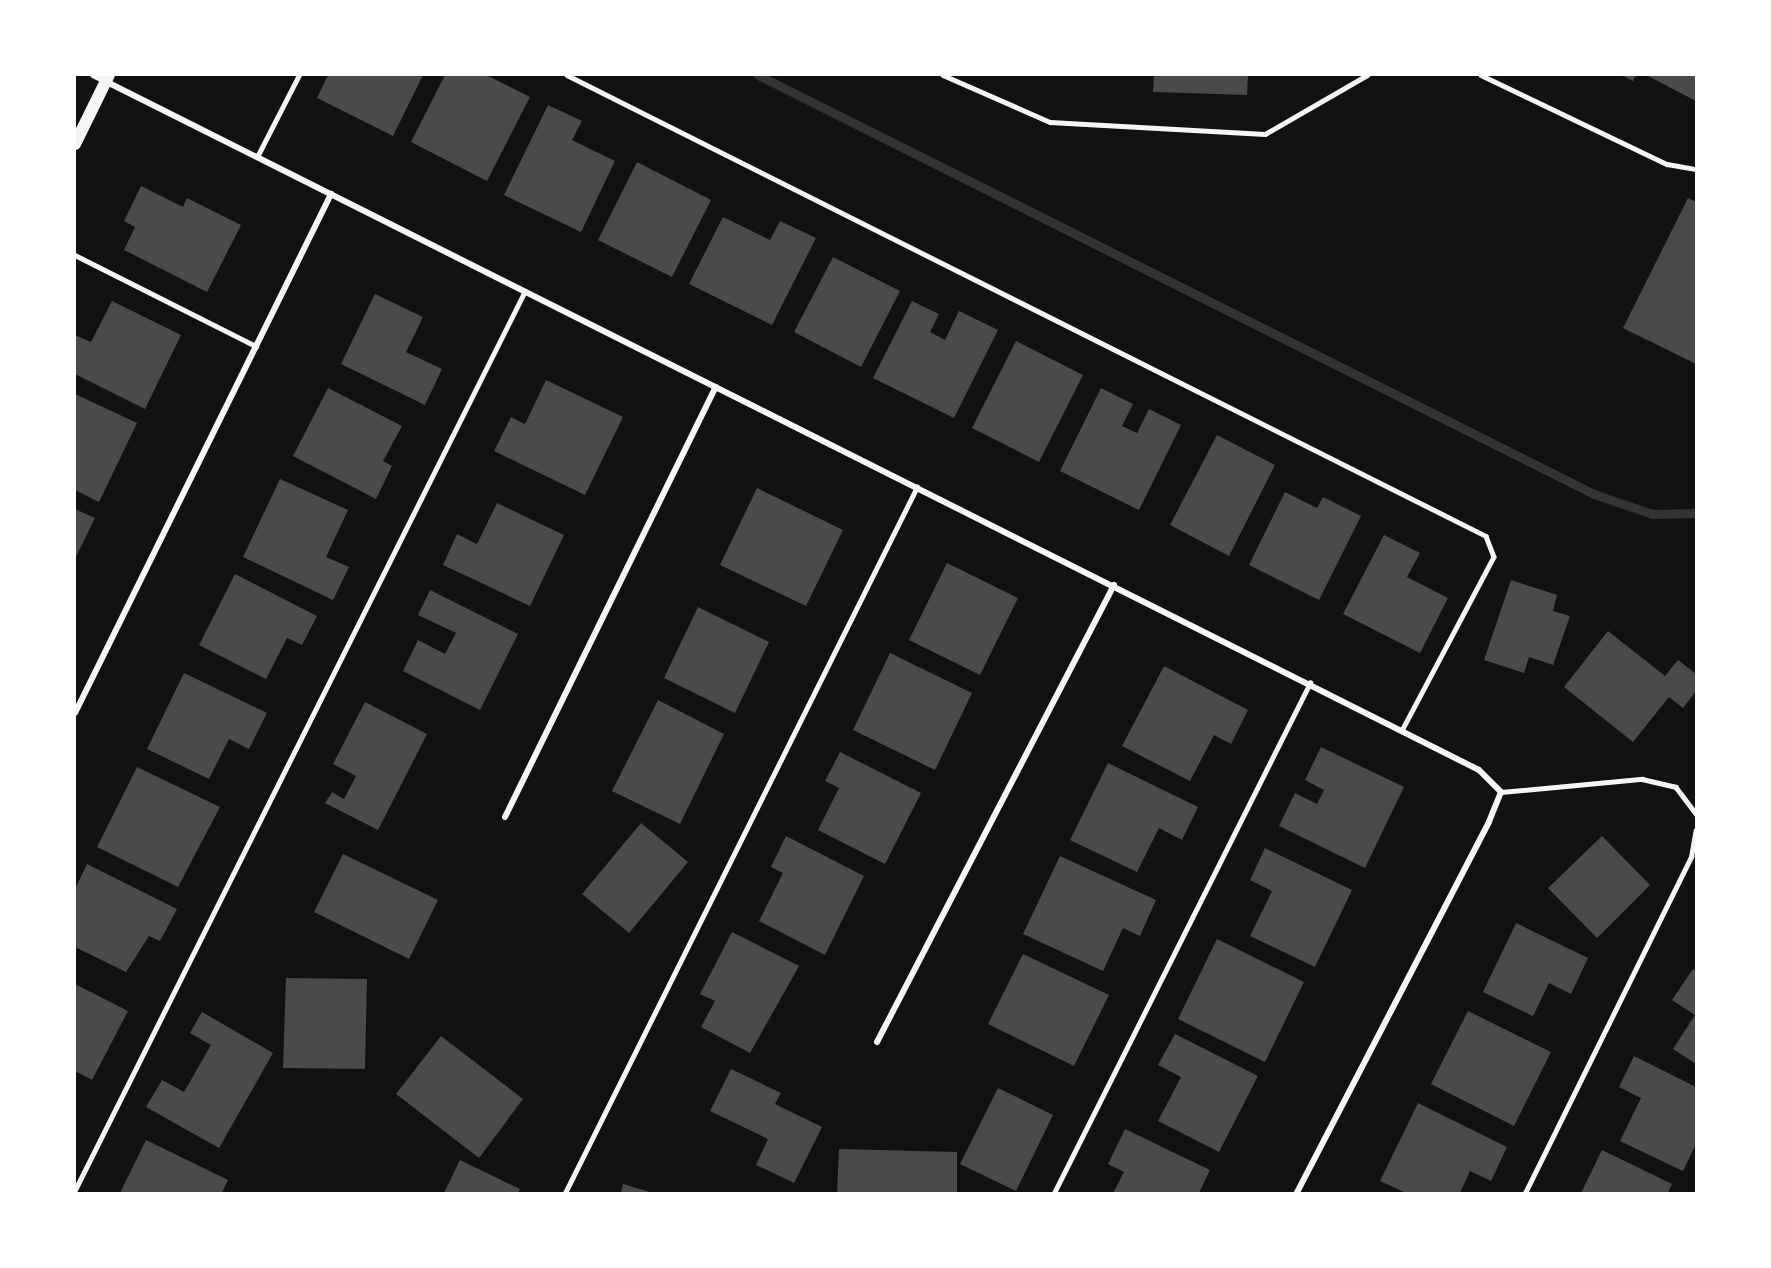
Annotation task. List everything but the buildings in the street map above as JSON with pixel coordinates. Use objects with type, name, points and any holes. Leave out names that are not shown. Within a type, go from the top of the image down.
[{"type":"main road","points":[[75,144],[107,78]]},
{"type":"street","points":[[93,75],[107,78],[257,157],[1403,729],[1479,770],[1501,792],[1297,1193]]},
{"type":"street","points":[[75,713],[331,194]]},
{"type":"street","points":[[505,817],[716,387]]},
{"type":"street","points":[[877,1042],[1114,585]]},
{"type":"lane","points":[[257,157],[299,75]]},
{"type":"lane","points":[[567,75],[1486,536],[1494,557],[1403,729]]},
{"type":"lane","points":[[943,75],[1050,122],[1264,134],[1367,75]]},
{"type":"lane","points":[[1481,75],[1667,164],[1696,169]]},
{"type":"lane","points":[[75,255],[256,346]]},
{"type":"lane","points":[[75,1190],[525,291]]},
{"type":"lane","points":[[565,1193],[917,487]]},
{"type":"lane","points":[[1054,1193],[1310,683]]},
{"type":"lane","points":[[1501,792],[1642,779],[1676,787],[1696,814]]},
{"type":"lane","points":[[1525,1193],[1691,857],[1696,830]]},
{"type":"waterway","points":[[758,75],[1594,494],[1652,514],[1696,513]]}]
